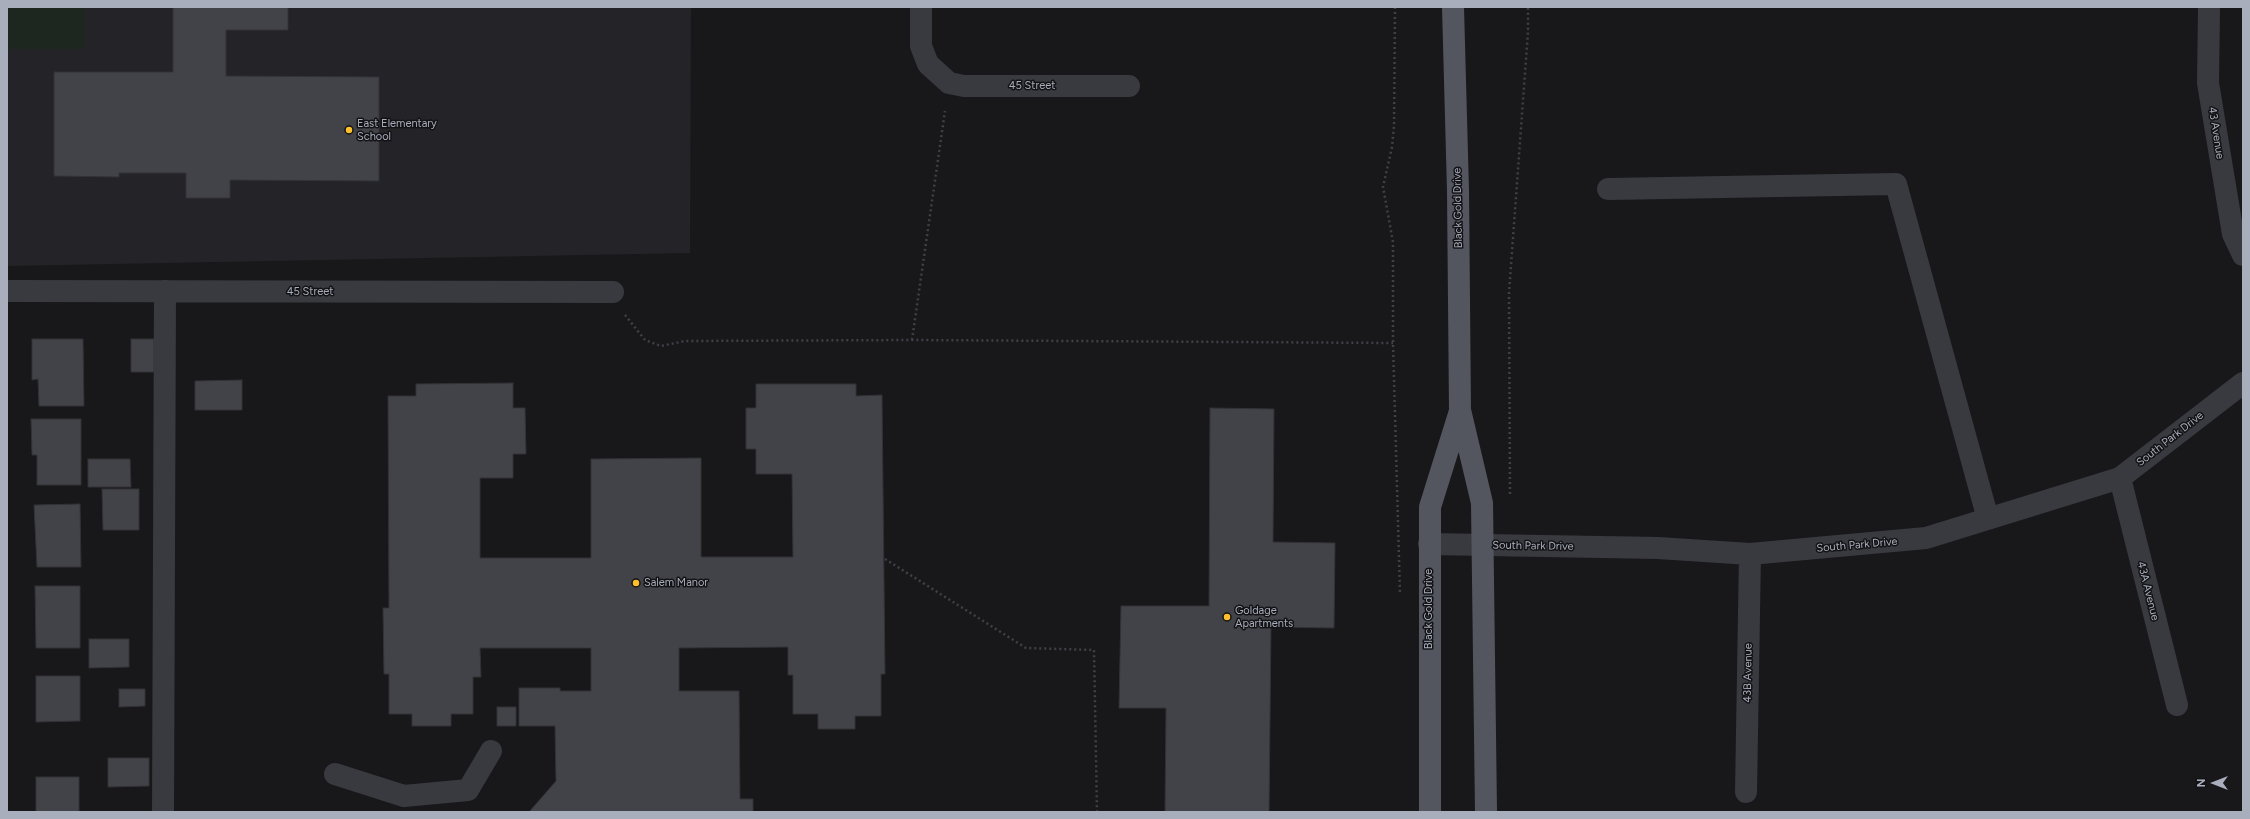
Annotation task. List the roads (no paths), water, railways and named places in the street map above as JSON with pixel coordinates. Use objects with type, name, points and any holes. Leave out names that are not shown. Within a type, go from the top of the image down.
[{"type":"main road","name":"Black Gold Drive","points":[[1453,7],[1458,191],[1460,410],[1482,503],[1486,812]]},
{"type":"main road","name":"Black Gold Drive","points":[[1429,809],[1430,507],[1460,410]]},
{"type":"street","name":"45 Street","points":[[921,7],[922,46],[928,64],[944,79],[964,86],[1129,86]]},
{"type":"street","name":"43 Avenue","points":[[2209,7],[2208,83],[2233,234],[2243,256]]},
{"type":"street","points":[[1608,189],[1896,184],[1988,519]]},
{"type":"street","name":"45 Street","points":[[7,291],[613,292]]},
{"type":"street","points":[[163,812],[165,291]]},
{"type":"street","name":"South Park Drive","points":[[1429,544],[1658,548],[1750,554],[1926,538],[2120,478],[2243,383]]},
{"type":"street","name":"43A Avenue","points":[[2120,478],[2177,705]]},
{"type":"street","name":"43B Avenue","points":[[1746,792],[1750,554]]},
{"type":"street","points":[[335,774],[404,796],[468,790],[491,751]]},
{"type":"place","name":"East Elementary School","points":[[349,130]]},
{"type":"place","name":"Salem Manor","points":[[636,583]]},
{"type":"place","name":"Goldage Apartments","points":[[1227,617]]}]
